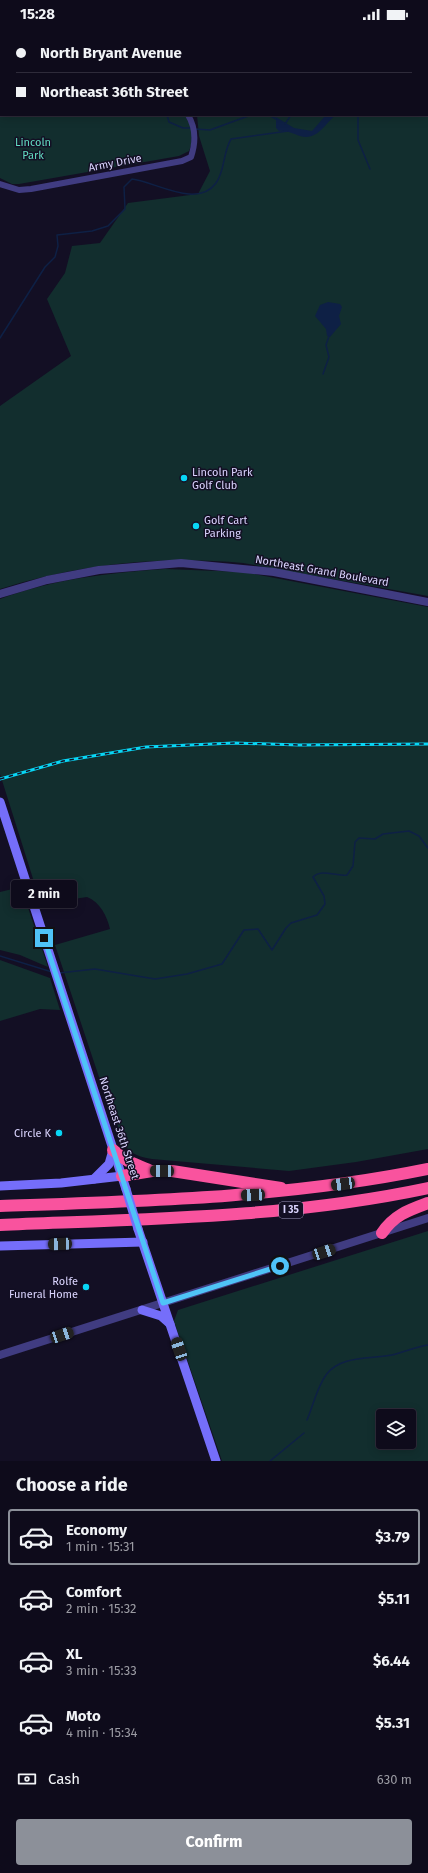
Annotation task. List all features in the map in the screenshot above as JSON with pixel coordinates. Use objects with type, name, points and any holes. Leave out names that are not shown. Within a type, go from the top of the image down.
[{"type":"highway","points":[[113,1150],[132,1164],[152,1171]]},
{"type":"highway","name":"I 35","points":[[0,1206],[149,1201],[298,1190],[387,1177],[428,1169]]},
{"type":"highway","points":[[122,1176],[152,1171],[190,1174],[298,1190]]},
{"type":"highway","name":"I 35","points":[[0,1225],[262,1213],[350,1202],[428,1188]]},
{"type":"highway","points":[[382,1233],[398,1215],[428,1203]]},
{"type":"main road","name":"Northeast 36th Street","points":[[0,802],[138,1229],[216,1461]]},
{"type":"main road","points":[[94,1179],[109,1164],[113,1150]]},
{"type":"main road","points":[[0,1186],[122,1176]]},
{"type":"main road","points":[[0,1246],[143,1242]]},
{"type":"main road","points":[[142,1310],[161,1316],[171,1324]]},
{"type":"street","name":"Army Drive","points":[[0,184],[19,190],[25,190],[182,161],[191,157],[194,147],[193,124],[189,116]]},
{"type":"street","name":"Northeast Grand Boulevard","points":[[0,594],[47,580],[99,570],[181,563],[274,572],[428,602]]},
{"type":"street","points":[[0,1355],[428,1218]]},
{"type":"green space","name":"Lincoln Park","points":[[0,116],[188,116],[191,123],[191,147],[189,151],[179,156],[19,184],[12,184],[0,178]]},
{"type":"green space","points":[[197,116],[428,116],[428,596],[243,563],[181,560],[151,561],[90,568],[29,580],[0,589],[0,406],[71,356],[47,299],[65,273],[72,246],[100,243],[128,203],[198,194],[210,171],[199,136]]},
{"type":"green space","points":[[165,569],[244,572],[428,607],[428,1149],[356,1162],[289,1171],[152,1159],[134,1154],[124,1144],[114,1113],[111,1113],[55,945],[110,929],[109,924],[105,914],[96,902],[87,897],[41,904],[0,774],[0,599],[40,586],[81,578]]},
{"type":"green space","points":[[21,887],[48,967],[20,955],[0,950],[0,892]]},
{"type":"green space","points":[[0,960],[50,978],[60,1010],[40,1009],[0,1021]]},
{"type":"green space","points":[[428,1231],[428,1461],[222,1461],[174,1321],[178,1310]]},
{"type":"water","points":[[325,116],[335,116],[316,134],[306,137],[279,131],[276,128],[276,117],[294,128],[312,131]]},
{"type":"water","points":[[328,302],[340,304],[342,307],[339,316],[341,324],[330,337],[327,336],[326,329],[315,316],[320,305]]},
{"type":"waterway","points":[[167,116],[169,122],[183,128],[191,128]]},
{"type":"waterway","points":[[195,129],[210,130],[248,116]]},
{"type":"waterway","points":[[271,116],[276,119]]},
{"type":"waterway","points":[[285,124],[290,116]]},
{"type":"waterway","points":[[358,116],[358,140],[370,169]]},
{"type":"waterway","points":[[0,338],[45,267],[55,257],[58,246],[57,235],[92,231],[108,226],[125,209],[124,187],[132,179],[176,192],[198,194],[208,190],[216,183],[221,173],[228,144],[231,139],[288,131]]},
{"type":"waterway","points":[[323,374],[329,357],[326,345],[329,336]]},
{"type":"waterway","points":[[59,973],[95,969],[155,979],[187,974],[222,964],[244,930],[258,929],[272,950],[286,928],[291,923],[317,915],[325,904],[324,896],[313,877],[321,873],[347,875],[353,866],[355,842],[359,838],[375,839],[383,834],[409,831],[419,836],[428,848]]},
{"type":"waterway","points":[[0,956],[52,972]]},
{"type":"waterway","points":[[307,1420],[320,1385],[332,1368],[349,1361],[387,1356],[428,1345]]},
{"type":"waterway","points":[[270,1461],[304,1433]]},
{"type":"railway","points":[[0,779],[63,761],[146,747],[234,743],[299,745],[428,744]]},
{"type":"place","name":"Lincoln Park Golf Club","points":[[184,478]]},
{"type":"place","name":"Golf Cart Parking","points":[[196,526]]},
{"type":"place","name":"Circle K","points":[[59,1133]]},
{"type":"place","name":"Rolfe Funeral Home","points":[[86,1287]]},
{"type":"route","points":[[44,938],[163,1303],[280,1266]]}]
